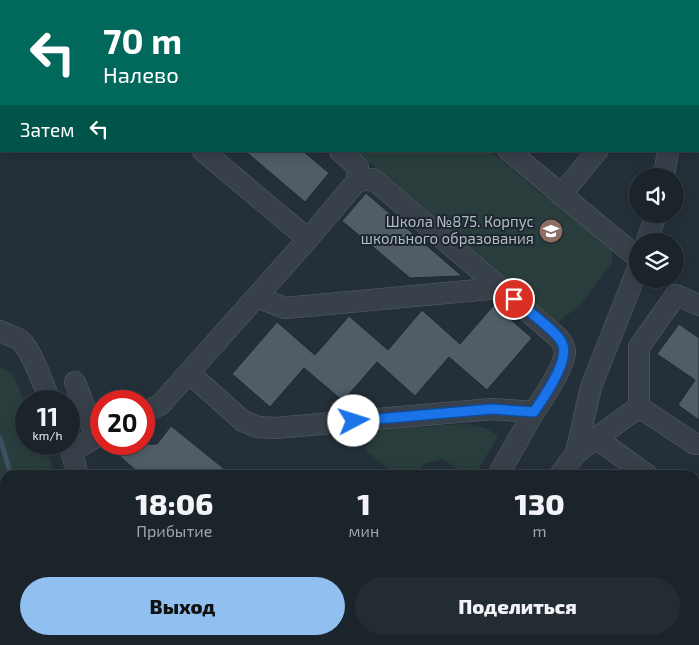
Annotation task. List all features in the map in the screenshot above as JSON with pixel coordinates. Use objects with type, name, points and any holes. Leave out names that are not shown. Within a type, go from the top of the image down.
[{"type":"street","points":[[204,152],[308,239]]},
{"type":"street","points":[[155,406],[160,404],[257,297],[357,180],[358,167],[341,152]]},
{"type":"street","points":[[510,152],[629,251]]},
{"type":"street","points":[[561,195],[596,152]]},
{"type":"street","points":[[665,168],[668,152]]},
{"type":"street","points":[[357,180],[373,179],[562,342],[565,352],[552,383],[501,470]]},
{"type":"street","points":[[257,297],[285,308],[500,288]]},
{"type":"street","points":[[576,453],[591,387],[630,288]]},
{"type":"street","points":[[639,407],[639,346],[676,295],[699,305]]},
{"type":"street","points":[[0,331],[19,339],[26,347],[45,390]]},
{"type":"street","points":[[189,372],[243,421],[258,427],[275,428],[492,409],[534,412]]},
{"type":"street","points":[[75,382],[90,415]]},
{"type":"street","points":[[564,470],[576,453],[639,407]]},
{"type":"street","points":[[639,407],[695,444],[699,444]]},
{"type":"street","points":[[596,438],[640,470]]},
{"type":"street","points":[[72,455],[77,470]]},
{"type":"green space","name":"Школа №875. Корпус школьного образования","points":[[357,152],[491,152],[544,196],[586,204],[613,231],[612,262],[580,305],[558,322]]},
{"type":"green space","points":[[0,367],[13,374],[20,390],[15,390],[15,455],[48,455],[53,470],[0,470]]},
{"type":"green space","points":[[466,424],[486,428],[498,436],[478,470],[460,470],[442,459],[424,464],[419,470],[389,470],[364,449],[379,430]]},
{"type":"building","points":[[246,152],[304,152],[329,173],[305,202]]},
{"type":"building","points":[[366,193],[462,276],[410,278],[342,221]]},
{"type":"building","points":[[494,305],[532,338],[487,390],[449,357],[415,396],[377,362],[343,401],[304,368],[270,407],[232,374],[277,322],[315,355],[349,316],[388,350],[422,310],[460,344]]},
{"type":"building","points":[[679,324],[699,338],[699,420],[678,405],[695,380],[657,354]]},
{"type":"building","points":[[171,426],[226,470],[135,470],[118,455],[155,455],[155,444]]},
{"type":"waterway","points":[[0,438],[10,470]]},
{"type":"place","name":"Школа №875. Корпус школьного образования","points":[[551,231]]},
{"type":"route","points":[[354,421],[492,409],[534,412],[552,383],[565,352],[562,342],[514,299]]}]
